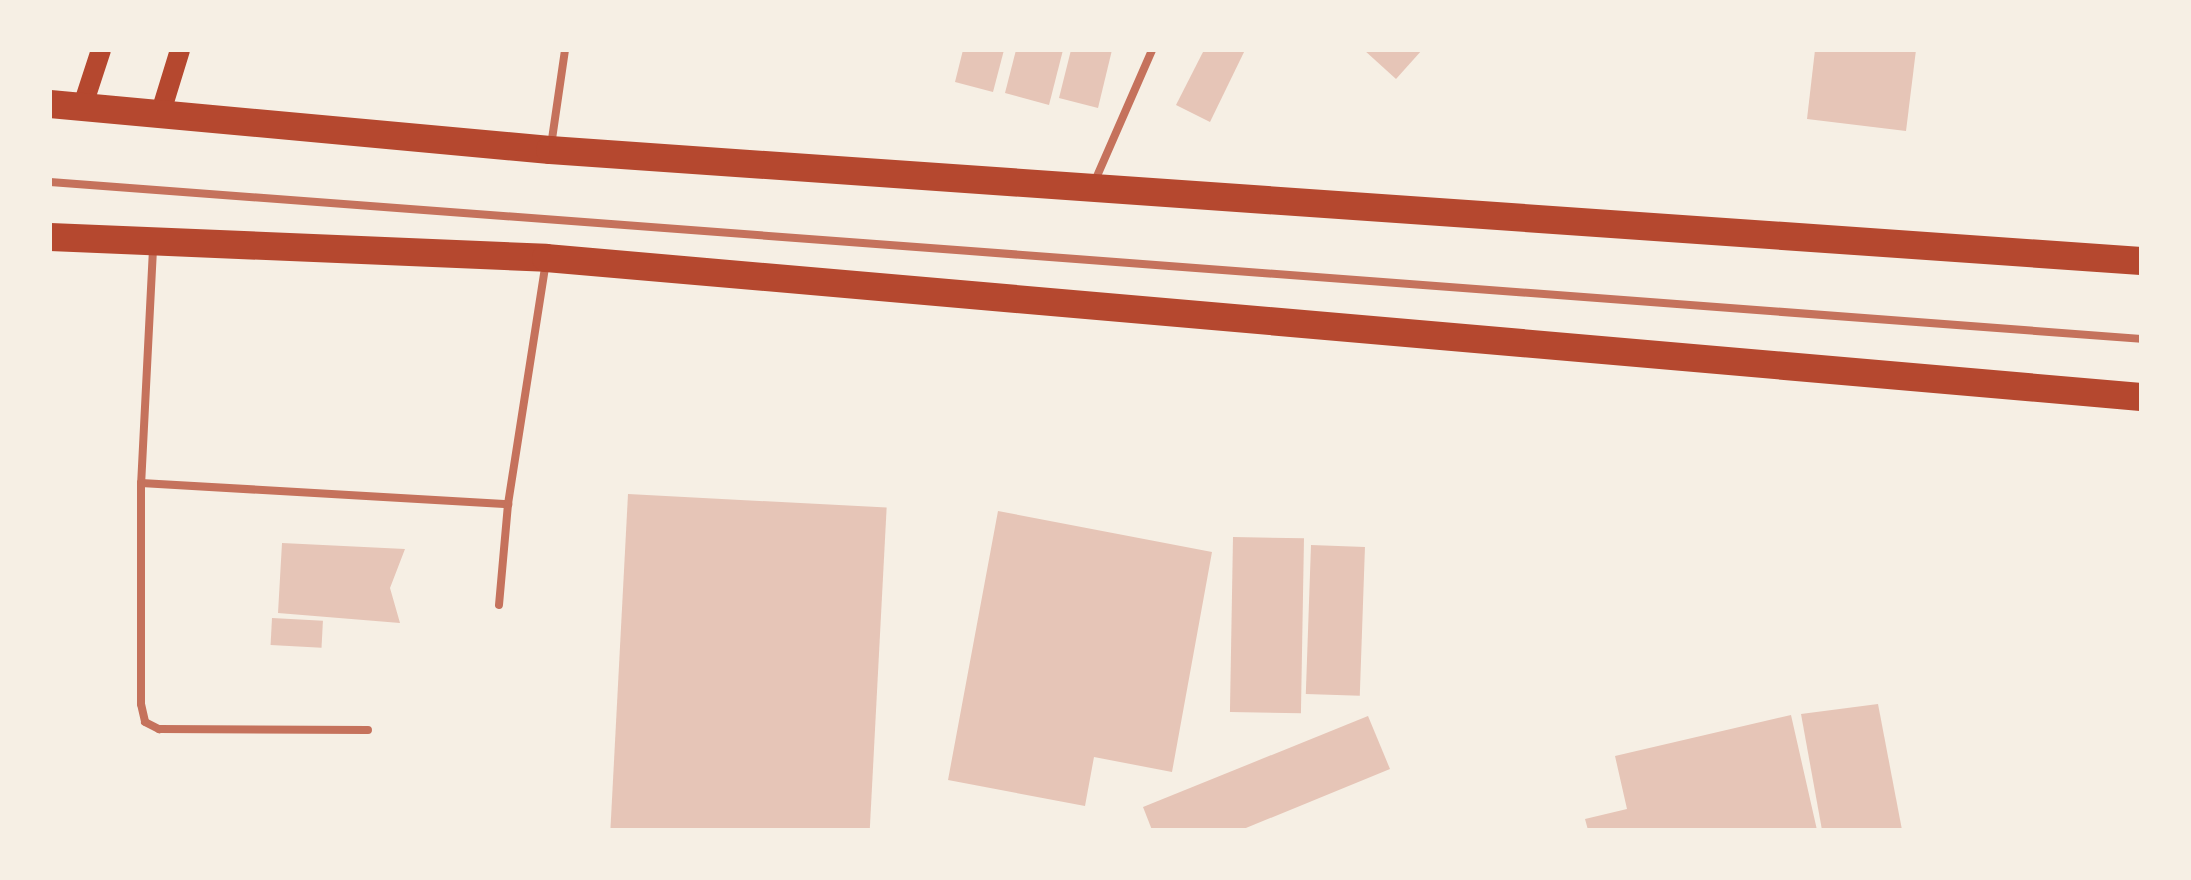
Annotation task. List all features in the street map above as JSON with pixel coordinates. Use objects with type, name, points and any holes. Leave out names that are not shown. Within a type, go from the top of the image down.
[{"type":"highway","points":[[50,104],[550,150],[2141,260]]},
{"type":"highway","points":[[50,237],[546,258],[2141,397]]},
{"type":"main road","points":[[82,108],[100,50]]},
{"type":"main road","points":[[160,115],[180,50]]},
{"type":"lane","points":[[550,150],[565,50]]},
{"type":"lane","points":[[1090,190],[1152,50]]},
{"type":"lane","points":[[50,182],[2141,339]]},
{"type":"lane","points":[[153,241],[142,483],[140,704],[145,722],[158,730],[368,730]]},
{"type":"lane","points":[[498,605],[508,504],[546,258]]},
{"type":"lane","points":[[142,483],[508,504]]},
{"type":"building","points":[[963,50],[1004,50],[993,92],[955,82]]},
{"type":"building","points":[[1016,50],[1063,50],[1049,105],[1005,93]]},
{"type":"building","points":[[1071,50],[1112,50],[1098,108],[1059,98]]},
{"type":"building","points":[[1204,50],[1245,50],[1210,122],[1176,105]]},
{"type":"building","points":[[1364,50],[1422,50],[1396,79]]},
{"type":"building","points":[[1815,50],[1916,50],[1906,131],[1807,119]]},
{"type":"building","points":[[628,494],[887,508],[870,830],[610,830]]},
{"type":"building","points":[[998,511],[1212,552],[1172,772],[1094,757],[1085,806],[948,780]]},
{"type":"building","points":[[1233,537],[1304,538],[1301,713],[1230,712]]},
{"type":"building","points":[[282,543],[405,549],[390,588],[400,623],[278,613]]},
{"type":"building","points":[[1311,545],[1365,547],[1360,696],[1306,694]]},
{"type":"building","points":[[272,618],[323,621],[322,648],[271,645]]},
{"type":"building","points":[[1878,704],[1902,830],[1822,830],[1801,714]]},
{"type":"building","points":[[1791,715],[1817,830],[1588,830],[1585,819],[1627,809],[1615,756]]},
{"type":"building","points":[[1368,716],[1390,769],[1241,830],[1152,830],[1143,807]]}]
